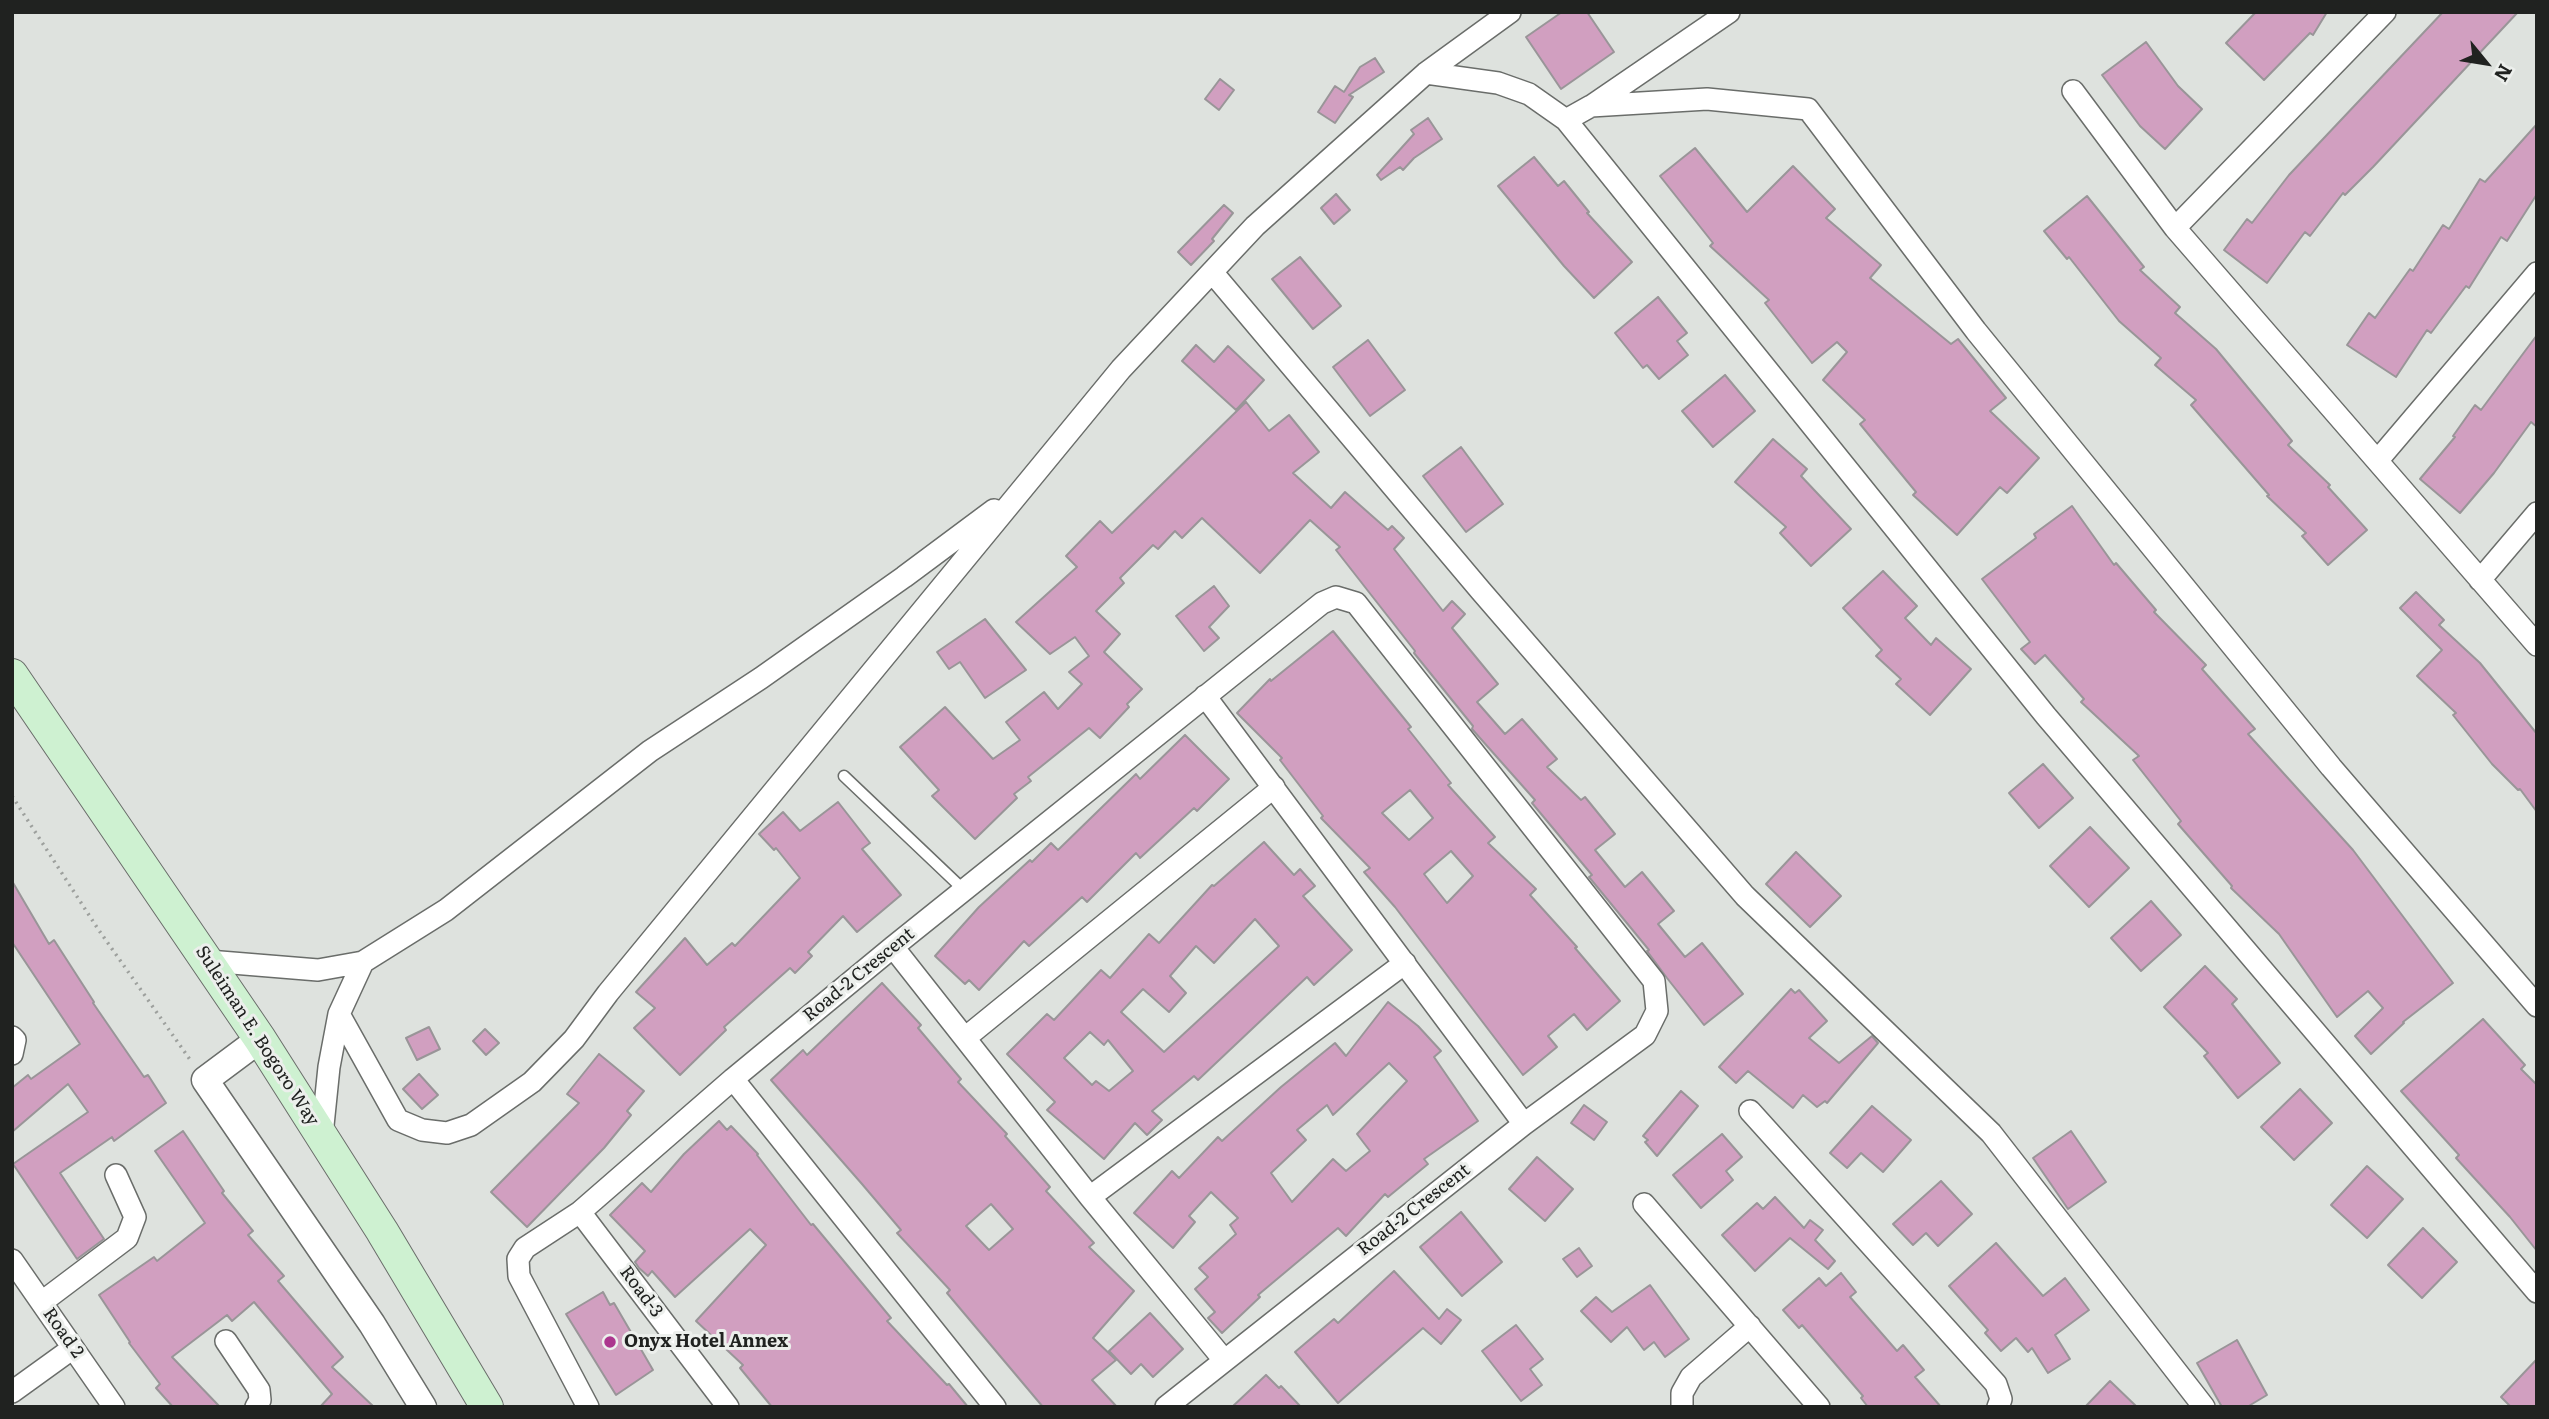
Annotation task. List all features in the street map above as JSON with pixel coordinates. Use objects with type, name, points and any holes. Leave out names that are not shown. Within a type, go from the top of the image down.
[{"type":"main road","name":"Suleiman E. Bogoro Way","points":[[12,675],[260,1039],[411,1278],[487,1407]]},
{"type":"street","points":[[338,1014],[398,1119],[422,1130],[447,1133],[471,1125],[532,1082],[574,1039],[608,993],[1121,369],[1255,226],[1426,73],[1510,12]]},
{"type":"street","points":[[1566,120],[1591,106],[1729,12]]},
{"type":"street","points":[[2175,229],[2385,12]]},
{"type":"street","points":[[1426,73],[1499,83],[1529,94],[1566,120],[2046,716],[2537,1292]]},
{"type":"street","points":[[2073,91],[2175,229],[2537,645]]},
{"type":"street","points":[[1591,106],[1707,99],[1808,109],[1976,331],[2331,767],[2537,1006]]},
{"type":"street","points":[[1212,272],[1480,591],[1745,896],[1991,1133],[2204,1407]]},
{"type":"street","points":[[2378,460],[2537,273]]},
{"type":"street","points":[[208,961],[318,970],[363,962],[446,910],[650,751],[817,639],[1021,490]]},
{"type":"street","points":[[2480,580],[2537,513]]},
{"type":"street","name":"Road-2 Crescent","points":[[588,1407],[519,1276],[518,1259],[525,1248],[580,1212],[733,1079],[893,947],[1322,603],[1336,597],[1356,603],[1654,981],[1657,1011],[1645,1035],[1524,1124],[1166,1407]]},
{"type":"street","points":[[1205,696],[1524,1124]]},
{"type":"street","points":[[965,1038],[1274,787]]},
{"type":"street","points":[[893,947],[1090,1197],[1224,1360]]},
{"type":"street","points":[[322,1135],[338,1014],[363,962]]},
{"type":"street","points":[[1090,1197],[1405,963]]},
{"type":"street","points":[[12,1037],[15,1040],[12,1054]]},
{"type":"street","points":[[260,1039],[205,1080],[365,1312],[424,1407]]},
{"type":"street","points":[[733,1079],[995,1407]]},
{"type":"street","points":[[1750,1111],[1996,1384],[2001,1399],[1998,1407]]},
{"type":"street","points":[[42,1302],[127,1238],[135,1217],[116,1175]]},
{"type":"street","points":[[1644,1204],[1819,1407]]},
{"type":"street","name":"Road-3","points":[[580,1212],[728,1407]]},
{"type":"street","name":"Road 2","points":[[12,1260],[114,1407]]},
{"type":"street","points":[[1682,1407],[1682,1393],[1691,1377],[1750,1326]]},
{"type":"street","points":[[226,1341],[259,1390],[260,1400],[256,1407]]},
{"type":"street","points":[[12,1392],[73,1348]]},
{"type":"lane","points":[[844,776],[964,890]]},
{"type":"path","points":[[12,796],[99,929],[205,1080]]},
{"type":"building","points":[[1562,12],[1587,12],[1614,52],[1561,89],[1526,37]]},
{"type":"building","points":[[2256,12],[2327,12],[2313,35],[2310,33],[2264,80],[2226,43]]},
{"type":"building","points":[[2443,12],[2518,12],[2373,167],[2345,195],[2343,193],[2310,236],[2305,232],[2267,283],[2224,250],[2247,219],[2252,223],[2289,175]]},
{"type":"building","points":[[2146,42],[2178,86],[2202,109],[2165,149],[2140,126],[2102,75]]},
{"type":"building","points":[[1375,58],[1384,72],[1349,95],[1353,97],[1335,123],[1318,112],[1335,86],[1344,92],[1360,67]]},
{"type":"building","points":[[1220,79],[1234,90],[1219,110],[1205,99]]},
{"type":"building","points":[[1428,118],[1442,139],[1414,158],[1403,170],[1400,167],[1381,180],[1377,175],[1414,134],[1411,130]]},
{"type":"building","points":[[2537,124],[2537,194],[2507,241],[2501,237],[2469,288],[2466,286],[2431,333],[2427,330],[2396,377],[2347,345],[2369,313],[2375,318],[2410,269],[2413,271],[2443,225],[2449,229],[2480,179],[2485,182]]},
{"type":"building","points":[[1695,148],[1747,212],[1793,166],[1835,209],[1826,218],[1881,265],[1870,278],[1951,344],[1958,339],[2006,398],[1990,411],[2039,458],[2007,493],[2000,487],[1957,535],[1913,495],[1916,492],[1860,424],[1865,420],[1823,380],[1847,352],[1837,342],[1812,363],[1765,303],[1769,300],[1710,246],[1713,243],[1660,176]]},
{"type":"building","points":[[1534,157],[1558,186],[1564,181],[1589,212],[1587,213],[1632,262],[1594,298],[1498,186]]},
{"type":"building","points":[[1336,194],[1350,210],[1334,224],[1321,208]]},
{"type":"building","points":[[2087,196],[2144,267],[2140,270],[2180,307],[2175,313],[2216,349],[2292,441],[2288,445],[2330,485],[2328,487],[2367,530],[2328,565],[2302,536],[2306,533],[2267,496],[2269,495],[2191,405],[2196,400],[2155,365],[2161,358],[2119,321],[2069,257],[2067,259],[2044,231]]},
{"type":"building","points":[[1224,205],[1233,213],[1212,239],[1214,241],[1191,265],[1178,252]]},
{"type":"building","points":[[1300,257],[1341,306],[1313,329],[1272,279]]},
{"type":"building","points":[[1658,297],[1687,333],[1677,341],[1688,355],[1659,379],[1647,365],[1643,368],[1615,333]]},
{"type":"building","points":[[2537,335],[2537,427],[2531,422],[2494,473],[2460,513],[2420,479],[2455,437],[2453,436],[2475,405],[2481,410]]},
{"type":"building","points":[[1368,340],[1405,390],[1370,416],[1333,367]]},
{"type":"building","points":[[1196,345],[1214,362],[1228,346],[1264,380],[1236,410],[1182,361]]},
{"type":"building","points":[[1725,375],[1755,411],[1713,447],[1682,411]]},
{"type":"building","points":[[1246,402],[1269,431],[1289,415],[1319,452],[1293,473],[1331,508],[1345,492],[1388,530],[1392,526],[1404,538],[1394,549],[1443,611],[1452,601],[1465,614],[1452,628],[1498,684],[1477,702],[1505,734],[1522,719],[1557,759],[1547,767],[1581,800],[1585,797],[1615,834],[1595,850],[1625,887],[1642,872],[1674,911],[1658,924],[1685,957],[1702,943],[1743,994],[1704,1025],[1647,951],[1649,950],[1589,877],[1592,875],[1532,803],[1535,800],[1472,729],[1473,726],[1414,653],[1336,550],[1340,547],[1310,520],[1260,573],[1202,518],[1182,538],[1175,531],[1158,549],[1153,545],[1120,578],[1124,583],[1096,611],[1120,634],[1104,652],[1142,689],[1127,704],[1129,707],[1100,738],[1089,728],[1028,777],[1031,781],[1014,794],[1017,798],[975,839],[932,796],[939,790],[900,747],[945,707],[993,759],[1020,740],[1006,722],[1044,692],[1058,709],[1082,684],[1069,672],[1089,656],[1075,637],[1050,654],[1016,622],[1077,567],[1066,556],[1100,521],[1112,533]]},
{"type":"building","points":[[1773,439],[1807,469],[1801,476],[1851,529],[1811,566],[1780,533],[1786,527],[1735,482]]},
{"type":"building","points":[[1461,447],[1503,504],[1466,532],[1423,476]]},
{"type":"building","points":[[2072,506],[2114,565],[2116,563],[2156,610],[2154,612],[2206,665],[2202,669],[2255,729],[2248,734],[2353,850],[2453,983],[2403,1022],[2371,1054],[2355,1036],[2383,1008],[2368,991],[2337,1017],[2279,934],[2231,888],[2178,824],[2181,821],[2133,760],[2139,756],[2081,702],[2084,699],[2045,655],[2035,664],[2021,649],[2030,642],[1982,579],[2036,538],[2034,534]]},
{"type":"building","points":[[1883,571],[1917,606],[1905,618],[1931,645],[1936,638],[1971,669],[1930,715],[1896,684],[1901,679],[1876,656],[1882,650],[1843,608]]},
{"type":"building","points":[[1214,586],[1229,606],[1209,627],[1219,638],[1204,651],[1176,616]]},
{"type":"building","points":[[2416,592],[2444,620],[2439,625],[2480,663],[2537,734],[2537,812],[2520,789],[2492,764],[2453,715],[2456,713],[2417,676],[2442,650],[2400,608]]},
{"type":"building","points":[[985,619],[1026,670],[985,698],[960,662],[949,669],[937,652]]},
{"type":"building","points":[[1333,631],[1411,727],[1408,729],[1451,783],[1448,785],[1495,837],[1488,843],[1536,889],[1530,895],[1577,947],[1575,948],[1620,1001],[1587,1030],[1574,1014],[1548,1036],[1557,1047],[1523,1075],[1395,907],[1364,872],[1370,868],[1321,818],[1323,816],[1280,760],[1282,758],[1237,713],[1270,679],[1271,681]],"holes":[[[1410,790],[1433,818],[1409,840],[1382,813]],[[1451,851],[1473,876],[1447,903],[1424,874]]]},
{"type":"building","points":[[1185,735],[1229,779],[1197,811],[1194,808],[1140,858],[1136,853],[1087,902],[1082,897],[1029,946],[1024,941],[979,990],[969,980],[965,984],[935,956],[979,907],[1030,860],[1032,862],[1051,843],[1058,850],[1136,774],[1140,779]]},
{"type":"building","points":[[2043,764],[2073,798],[2039,828],[2009,793]]},
{"type":"building","points":[[838,802],[870,843],[862,849],[901,895],[857,932],[843,916],[808,952],[812,956],[795,973],[790,968],[724,1027],[726,1030],[680,1075],[634,1028],[655,1008],[636,992],[685,938],[707,965],[732,943],[735,946],[800,878],[776,848],[774,850],[759,834],[783,812],[800,831]]},
{"type":"building","points":[[2090,827],[2129,868],[2089,907],[2050,866]]},
{"type":"building","points":[[1264,842],[1294,875],[1300,869],[1315,886],[1303,896],[1352,950],[1314,985],[1307,977],[1198,1080],[1194,1076],[1152,1111],[1162,1120],[1147,1135],[1135,1123],[1104,1159],[1047,1110],[1055,1102],[1007,1054],[1047,1014],[1054,1020],[1101,970],[1110,978],[1149,934],[1159,943],[1212,885]],"holes":[[[1255,919],[1279,946],[1164,1052],[1121,1012],[1143,989],[1169,1012],[1186,993],[1170,976],[1196,946],[1214,963]],[[1090,1032],[1104,1045],[1108,1040],[1133,1071],[1109,1091],[1096,1081],[1092,1085],[1064,1058]]]},
{"type":"building","points":[[1796,852],[1841,896],[1810,927],[1766,884]]},
{"type":"building","points":[[12,881],[49,944],[54,940],[93,1003],[144,1077],[148,1075],[166,1103],[114,1141],[112,1137],[60,1173],[104,1239],[77,1259],[13,1164],[88,1112],[68,1084],[12,1132],[12,1088],[28,1075],[31,1079],[80,1044],[12,942]]},
{"type":"building","points":[[2151,901],[2181,935],[2141,971],[2111,938]]},
{"type":"building","points":[[2205,966],[2237,999],[2232,1004],[2280,1063],[2238,1098],[2204,1056],[2208,1053],[2164,1007]]},
{"type":"building","points":[[882,983],[921,1025],[918,1028],[961,1079],[958,1082],[1007,1134],[1005,1136],[1050,1187],[1046,1191],[1094,1243],[1089,1247],[1134,1291],[1093,1338],[1116,1360],[1092,1380],[1117,1407],[1043,1407],[947,1293],[950,1290],[897,1233],[901,1230],[771,1080],[803,1050],[807,1055]],"holes":[[[991,1204],[1013,1229],[989,1250],[966,1226]]]},
{"type":"building","points":[[1791,989],[1795,993],[1799,990],[1827,1021],[1809,1038],[1839,1063],[1872,1036],[1878,1043],[1827,1103],[1825,1101],[1817,1107],[1803,1095],[1793,1108],[1748,1071],[1736,1083],[1719,1067]]},
{"type":"building","points":[[1388,1002],[1418,1026],[1441,1051],[1434,1057],[1478,1121],[1424,1159],[1428,1164],[1388,1197],[1385,1194],[1346,1236],[1338,1228],[1258,1295],[1260,1297],[1222,1333],[1208,1318],[1215,1312],[1195,1289],[1208,1277],[1199,1268],[1236,1234],[1230,1225],[1238,1218],[1211,1192],[1189,1216],[1195,1222],[1173,1248],[1134,1213],[1172,1171],[1179,1178],[1218,1137],[1222,1141],[1281,1087],[1335,1043],[1346,1056]],"holes":[[[1389,1063],[1407,1081],[1357,1134],[1370,1151],[1346,1171],[1333,1159],[1292,1202],[1271,1173],[1306,1140],[1297,1130],[1327,1105],[1333,1115]]]},
{"type":"building","points":[[2483,1019],[2525,1065],[2521,1069],[2537,1085],[2537,1251],[2456,1158],[2459,1155],[2401,1091]]},
{"type":"building","points":[[429,1027],[440,1049],[417,1060],[406,1038]]},
{"type":"building","points":[[485,1029],[499,1043],[486,1055],[473,1041]]},
{"type":"building","points":[[599,1054],[644,1091],[627,1111],[631,1115],[604,1148],[527,1227],[491,1192],[579,1103],[567,1094]]},
{"type":"building","points":[[419,1074],[438,1095],[422,1109],[403,1089]]},
{"type":"building","points":[[2300,1089],[2332,1123],[2294,1160],[2261,1127]]},
{"type":"building","points":[[1681,1091],[1698,1106],[1657,1156],[1643,1136]]},
{"type":"building","points":[[1584,1105],[1607,1122],[1594,1140],[1571,1123]]},
{"type":"building","points":[[1872,1106],[1911,1140],[1883,1172],[1861,1153],[1847,1168],[1830,1153]]},
{"type":"building","points":[[719,1121],[727,1130],[731,1126],[758,1154],[811,1225],[813,1224],[891,1318],[887,1321],[968,1407],[772,1407],[740,1368],[743,1365],[696,1321],[766,1245],[750,1229],[675,1297],[652,1271],[648,1276],[639,1268],[635,1262],[645,1251],[610,1215],[642,1183],[651,1192],[684,1154]]},
{"type":"building","points":[[183,1131],[224,1191],[222,1193],[253,1231],[248,1235],[284,1276],[278,1281],[343,1357],[332,1367],[374,1407],[320,1407],[332,1394],[254,1302],[232,1321],[227,1315],[172,1357],[220,1407],[173,1407],[156,1388],[160,1384],[129,1343],[99,1295],[154,1257],[157,1261],[205,1223],[155,1151]]},
{"type":"building","points":[[2071,1131],[2106,1182],[2068,1209],[2033,1158]]},
{"type":"building","points":[[1722,1134],[1742,1157],[1726,1171],[1733,1180],[1701,1208],[1673,1175]]},
{"type":"building","points":[[1537,1157],[1573,1189],[1545,1221],[1509,1189]]},
{"type":"building","points":[[2367,1166],[2403,1199],[2367,1238],[2331,1205]]},
{"type":"building","points":[[1941,1181],[1972,1214],[1938,1246],[1926,1233],[1913,1245],[1893,1224]]},
{"type":"building","points":[[1775,1197],[1804,1228],[1810,1220],[1823,1230],[1815,1240],[1835,1261],[1828,1269],[1790,1238],[1755,1271],[1722,1235],[1757,1203],[1763,1209]]},
{"type":"building","points":[[1461,1212],[1502,1262],[1462,1296],[1420,1247]]},
{"type":"building","points":[[2423,1228],[2457,1262],[2422,1298],[2388,1265]]},
{"type":"building","points":[[1996,1243],[2043,1296],[2065,1278],[2089,1310],[2055,1335],[2070,1359],[2048,1373],[2032,1348],[2028,1352],[2016,1338],[2001,1351],[1985,1333],[1988,1330],[1949,1286]]},
{"type":"building","points":[[1579,1248],[1592,1266],[1577,1277],[1563,1259]]},
{"type":"building","points":[[1394,1271],[1439,1319],[1447,1309],[1461,1320],[1441,1344],[1423,1328],[1338,1403],[1295,1352],[1334,1319],[1338,1323]]},
{"type":"building","points":[[1841,1273],[1856,1292],[1850,1297],[1897,1351],[1903,1345],[1924,1370],[1915,1377],[1941,1407],[1868,1407],[1861,1398],[1863,1396],[1802,1325],[1799,1328],[1783,1310],[1819,1278],[1826,1286]]},
{"type":"building","points":[[1650,1285],[1689,1339],[1665,1357],[1654,1342],[1644,1350],[1627,1327],[1611,1342],[1581,1311],[1596,1297],[1612,1312]]},
{"type":"building","name":"Onyx Hotel Annex","points":[[603,1292],[610,1305],[614,1303],[653,1370],[616,1395],[566,1314]]},
{"type":"building","points":[[1150,1313],[1183,1349],[1153,1377],[1141,1364],[1131,1374],[1109,1351]]},
{"type":"building","points":[[1516,1325],[1543,1359],[1530,1369],[1542,1385],[1521,1401],[1482,1351]]},
{"type":"building","points":[[2237,1340],[2267,1395],[2247,1407],[2222,1407],[2197,1363]]},
{"type":"building","points":[[2537,1359],[2537,1407],[2511,1407],[2501,1397]]},
{"type":"building","points":[[1266,1375],[1279,1388],[1281,1386],[1301,1407],[1232,1407]]},
{"type":"building","points":[[2110,1381],[2137,1407],[2085,1407]]},
{"type":"place","name":"Onyx Hotel Annex","points":[[610,1342]]}]
